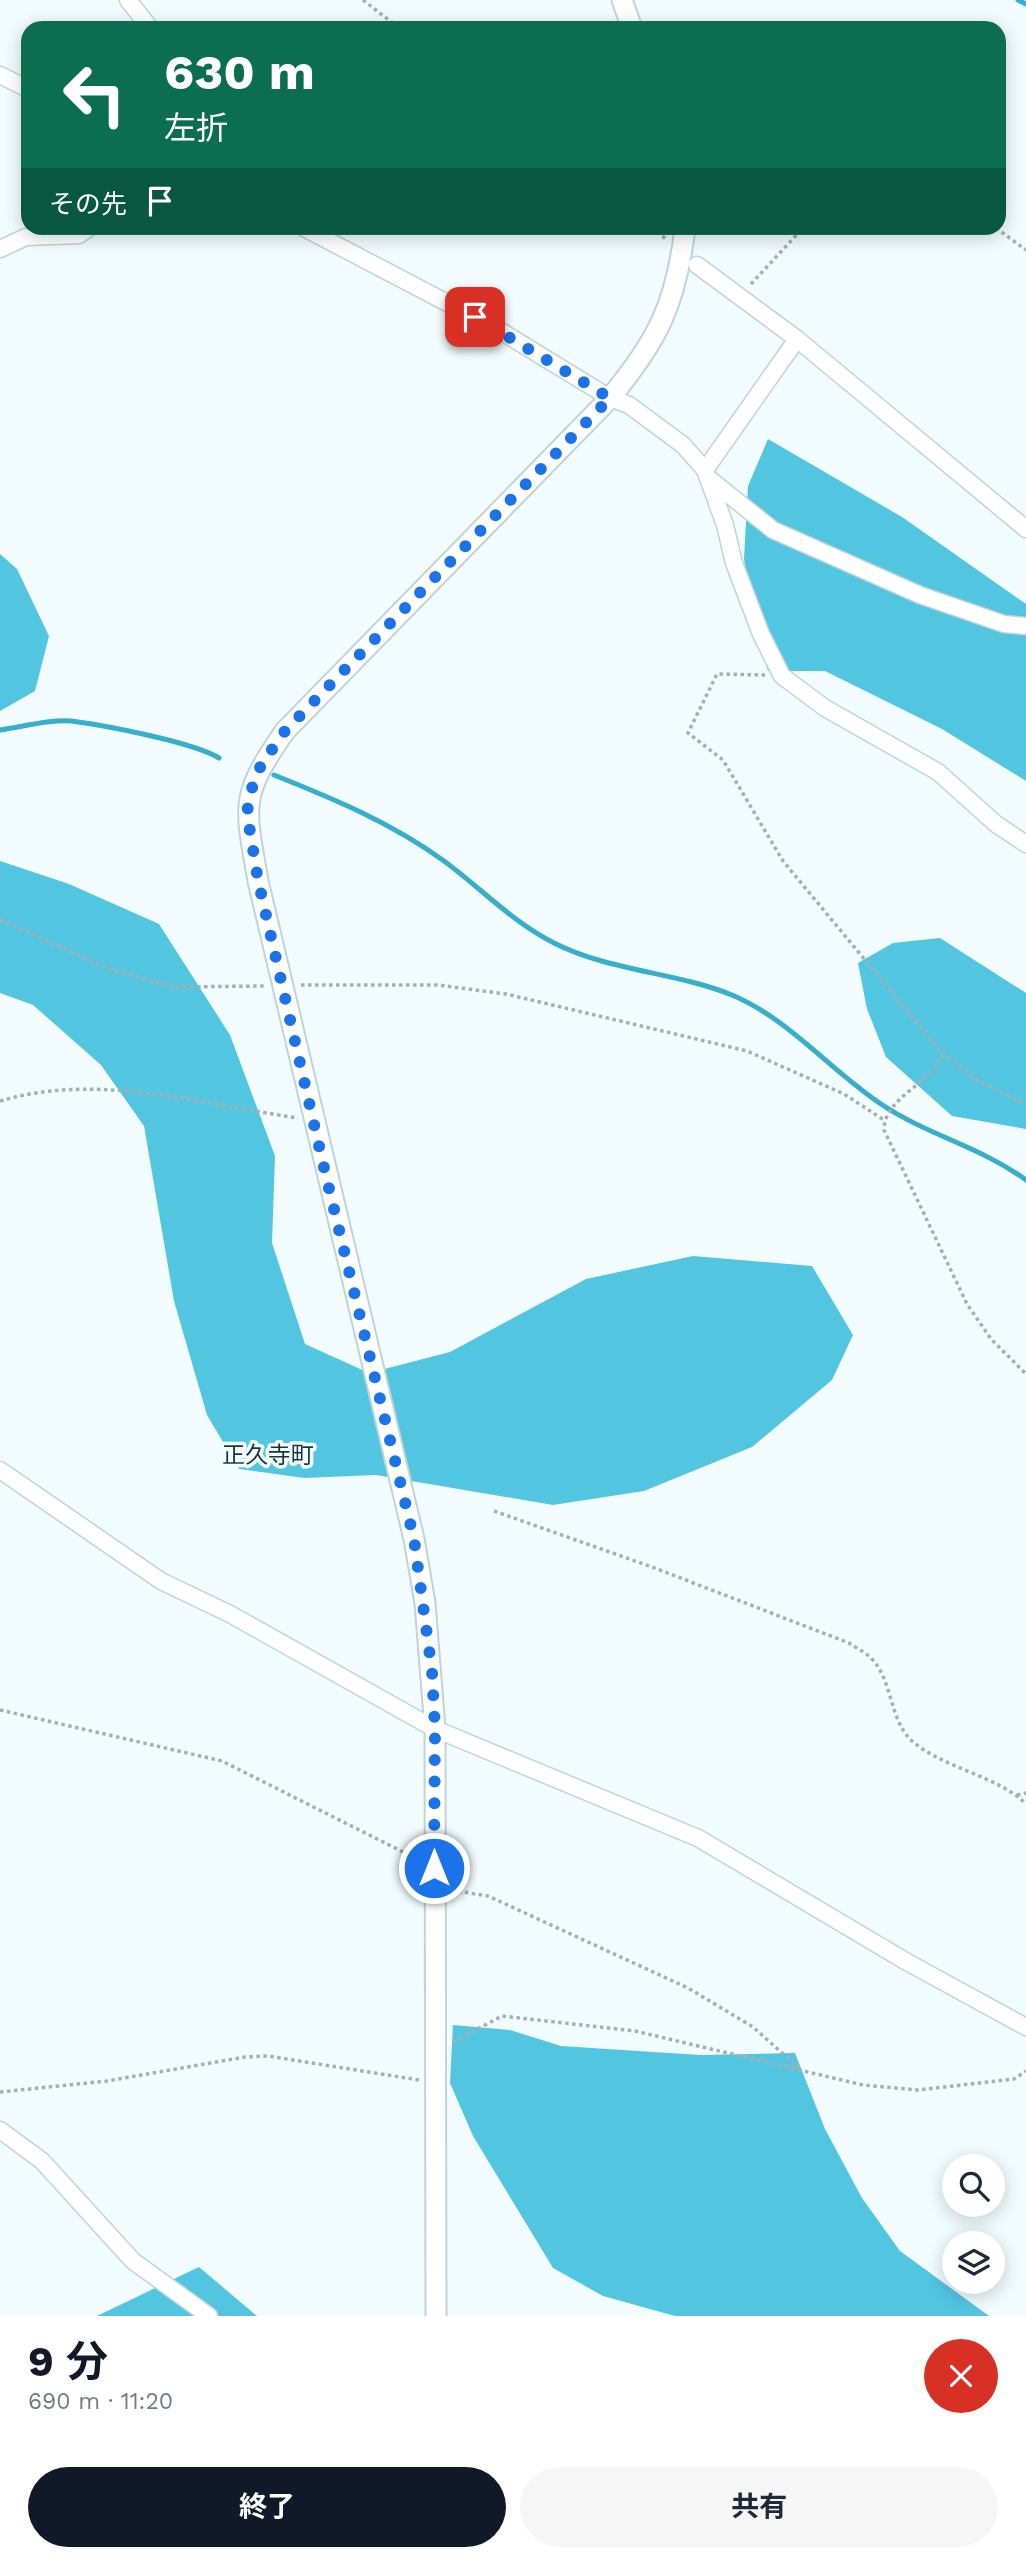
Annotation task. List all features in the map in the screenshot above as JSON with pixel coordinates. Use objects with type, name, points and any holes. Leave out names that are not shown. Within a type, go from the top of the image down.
[{"type":"street","points":[[128,0],[144,21]]},
{"type":"street","points":[[622,0],[630,21]]},
{"type":"street","points":[[0,75],[21,86]]},
{"type":"street","points":[[0,249],[26,237],[80,235]]},
{"type":"street","points":[[317,235],[499,330],[610,398],[629,405],[683,445],[708,475],[773,530],[920,595],[1004,624],[1026,626]]},
{"type":"street","points":[[436,2316],[435,1729],[426,1616],[414,1539],[258,880],[247,813],[250,793],[261,765],[285,731],[610,398],[640,361],[663,324],[675,290],[684,235]]},
{"type":"street","points":[[696,265],[797,339],[1026,529]]},
{"type":"street","points":[[797,339],[708,475],[734,563],[761,634],[782,676],[825,708],[938,772],[996,824],[1026,844]]},
{"type":"street","points":[[0,1470],[161,1581],[230,1614],[435,1729],[698,1838],[906,1962],[1026,2027]]},
{"type":"street","points":[[0,2130],[42,2161],[133,2262],[209,2316]]},
{"type":"path","points":[[363,0],[390,21]]},
{"type":"path","points":[[661,235],[666,239]]},
{"type":"path","points":[[740,296],[797,235]]},
{"type":"path","points":[[1006,235],[1026,250]]},
{"type":"path","points":[[782,676],[717,674],[688,733],[723,760],[783,861],[943,1054],[976,1079],[1026,1105]]},
{"type":"path","points":[[0,920],[110,970],[175,987],[438,985],[506,994],[747,1051],[844,1094],[884,1119]]},
{"type":"path","points":[[943,1054],[931,1072],[893,1107],[884,1119],[884,1130],[967,1304],[992,1339],[1026,1374]]},
{"type":"path","points":[[0,1101],[28,1093],[65,1089],[138,1092],[314,1120]]},
{"type":"path","points":[[494,1511],[652,1567],[849,1643],[871,1658],[882,1674],[898,1718],[912,1740],[984,1781],[1017,1795],[1026,1804]]},
{"type":"path","points":[[0,1710],[222,1761],[434,1877],[488,1896],[688,1988],[753,2027],[803,2071]]},
{"type":"path","points":[[1017,1795],[1026,1793]]},
{"type":"path","points":[[436,2052],[502,2016],[635,2031],[863,2085],[918,2090],[1014,2079],[1026,2071]]},
{"type":"path","points":[[0,2092],[107,2081],[257,2056],[435,2082]]},
{"type":"shaded area","points":[[768,439],[902,517],[1026,604],[1026,781],[942,729],[825,671],[768,671],[758,639],[744,559],[748,486]]},
{"type":"shaded area","points":[[0,554],[17,569],[49,636],[35,691],[0,711]]},
{"type":"shaded area","points":[[0,861],[69,884],[159,924],[230,1035],[275,1156],[272,1243],[305,1344],[369,1373],[450,1352],[586,1279],[693,1256],[812,1266],[853,1335],[832,1380],[752,1447],[644,1491],[553,1505],[376,1475],[304,1478],[239,1469],[207,1415],[174,1301],[144,1126],[101,1065],[33,1005],[0,993]]},
{"type":"shaded area","points":[[940,938],[1026,993],[1026,1129],[952,1116],[886,1057],[867,1009],[858,963],[893,943]]},
{"type":"shaded area","points":[[453,2025],[510,2030],[561,2046],[700,2055],[795,2053],[825,2129],[862,2198],[900,2251],[942,2282],[942,2294],[959,2294],[989,2316],[675,2316],[603,2296],[553,2268],[473,2136],[450,2083]]},
{"type":"shaded area","points":[[199,2267],[257,2316],[97,2316]]},
{"type":"waterway","points":[[1018,0],[1026,4]]},
{"type":"waterway","points":[[0,730],[45,722],[71,721],[169,740],[219,758]]},
{"type":"waterway","points":[[274,775],[340,803],[404,835],[444,861],[524,925],[554,943],[597,960],[710,987],[753,1005],[791,1031],[881,1104],[991,1159],[1026,1180]]},
{"type":"district","name":"正久寺町","points":[[268,1455]]},
{"type":"route","points":[[434,1868],[435,1729],[432,1671],[425,1603],[414,1539],[325,1172],[258,880],[247,813],[250,793],[261,765],[285,731],[610,398],[475,317]]}]
